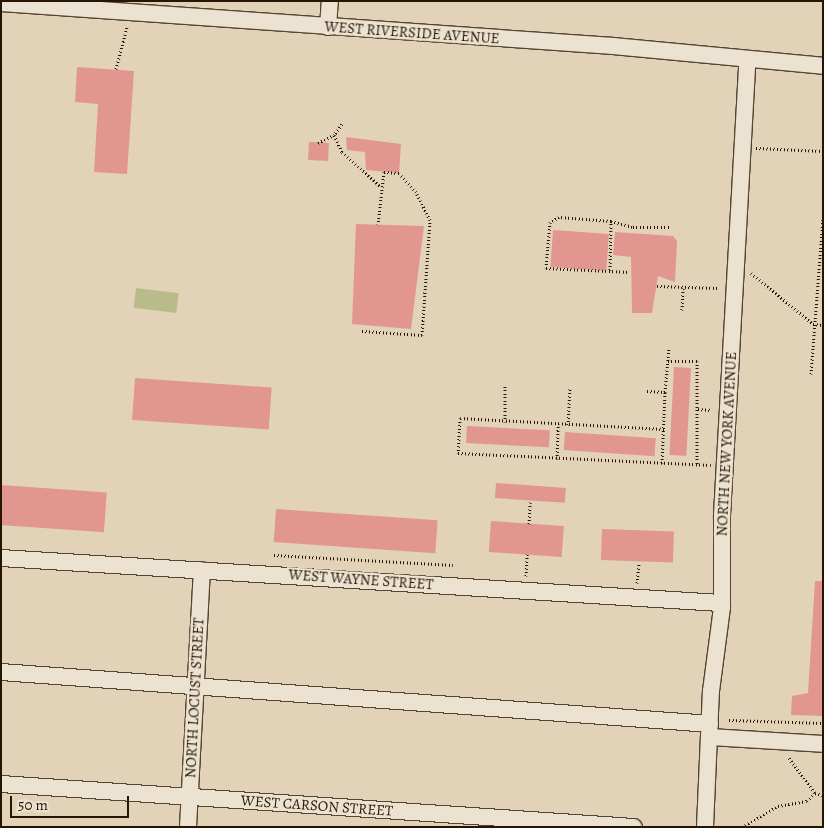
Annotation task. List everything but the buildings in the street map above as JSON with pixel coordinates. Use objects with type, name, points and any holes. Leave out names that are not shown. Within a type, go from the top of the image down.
[{"type":"street","points":[[328,27],[330,1]]},
{"type":"street","name":"WEST RIVERSIDE AVENUE","points":[[1,4],[328,27],[823,66]]},
{"type":"street","name":"NORTH NEW YORK AVENUE","points":[[705,827],[710,730],[721,603],[748,60]]},
{"type":"street","name":"WEST WAYNE STREET","points":[[1,558],[721,603]]},
{"type":"street","name":"NORTH LOCUST STREET","points":[[188,827],[202,570]]},
{"type":"street","points":[[1,672],[196,683],[710,730],[823,744]]},
{"type":"street","name":"WEST CARSON STREET","points":[[1,784],[190,797],[456,821],[634,827]]},
{"type":"path","points":[[116,68],[125,13]]},
{"type":"path","points":[[318,143],[334,134],[342,124]]},
{"type":"path","points":[[334,134],[342,152],[381,187]]},
{"type":"path","points":[[756,148],[823,151]]},
{"type":"path","points":[[362,331],[422,335],[430,220],[416,192],[399,173],[384,172],[378,225]]},
{"type":"path","points":[[630,272],[546,268],[550,222],[558,217],[611,221],[633,227],[669,226]]},
{"type":"path","points":[[811,374],[823,218]]},
{"type":"path","points":[[610,270],[611,221]]},
{"type":"path","points":[[750,272],[815,325],[823,325]]},
{"type":"path","points":[[657,286],[722,288]]},
{"type":"path","points":[[682,310],[683,288]]},
{"type":"path","points":[[662,464],[669,347]]},
{"type":"path","points":[[664,428],[504,422],[460,418],[458,453],[662,464],[697,464],[697,361],[668,361]]},
{"type":"path","points":[[504,422],[506,385]]},
{"type":"path","points":[[568,425],[570,388]]},
{"type":"path","points":[[647,391],[665,392]]},
{"type":"path","points":[[558,424],[558,458]]},
{"type":"path","points":[[529,524],[530,502]]},
{"type":"path","points":[[524,591],[527,554]]},
{"type":"path","points":[[274,556],[453,565]]},
{"type":"path","points":[[729,720],[823,723]]},
{"type":"path","points":[[779,754],[794,756]]},
{"type":"path","points":[[787,755],[815,793],[823,796]]},
{"type":"path","points":[[742,827],[778,806],[807,801],[815,793]]},
{"type":"green space","points":[[136,288],[179,293],[176,313],[134,308]]}]
